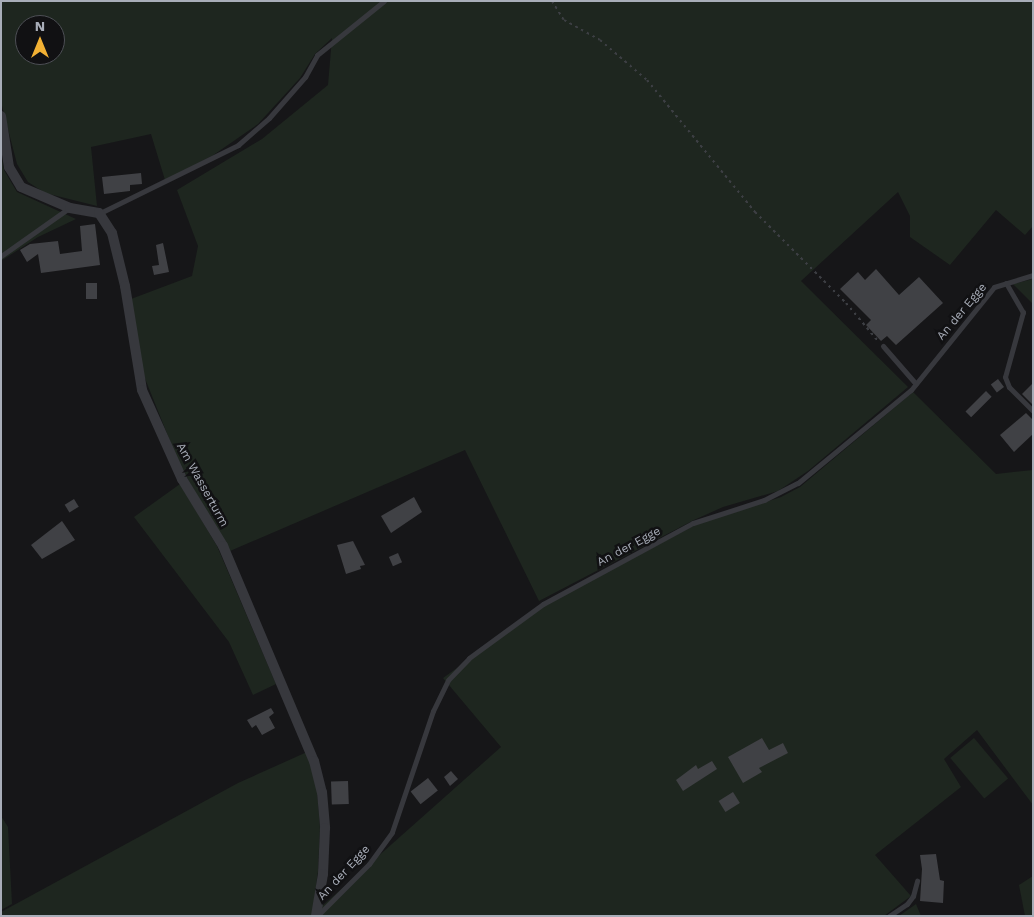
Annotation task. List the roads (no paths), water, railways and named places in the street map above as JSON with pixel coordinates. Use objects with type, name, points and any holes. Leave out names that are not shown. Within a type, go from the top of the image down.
[{"type":"street","points":[[1,116],[9,167],[21,187],[70,208],[99,213]]},
{"type":"street","name":"Am Wasserturm","points":[[99,213],[112,233],[125,286],[142,390],[151,413],[182,479],[223,546],[314,761],[322,792],[325,828],[323,874],[316,916]]},
{"type":"lane","points":[[99,213],[238,145],[269,118],[305,77],[318,55],[384,1]]},
{"type":"lane","points":[[1,256],[70,208]]},
{"type":"lane","name":"An der Egge","points":[[316,916],[369,864],[392,832],[433,711],[448,680],[469,658],[543,604],[693,523],[764,500],[798,483],[916,384],[994,287],[1033,275]]},
{"type":"lane","points":[[1006,283],[1023,312],[1005,377],[1009,387],[1033,411]]},
{"type":"lane","points":[[883,346],[916,384]]},
{"type":"lane","points":[[889,916],[910,900],[917,881]]}]
